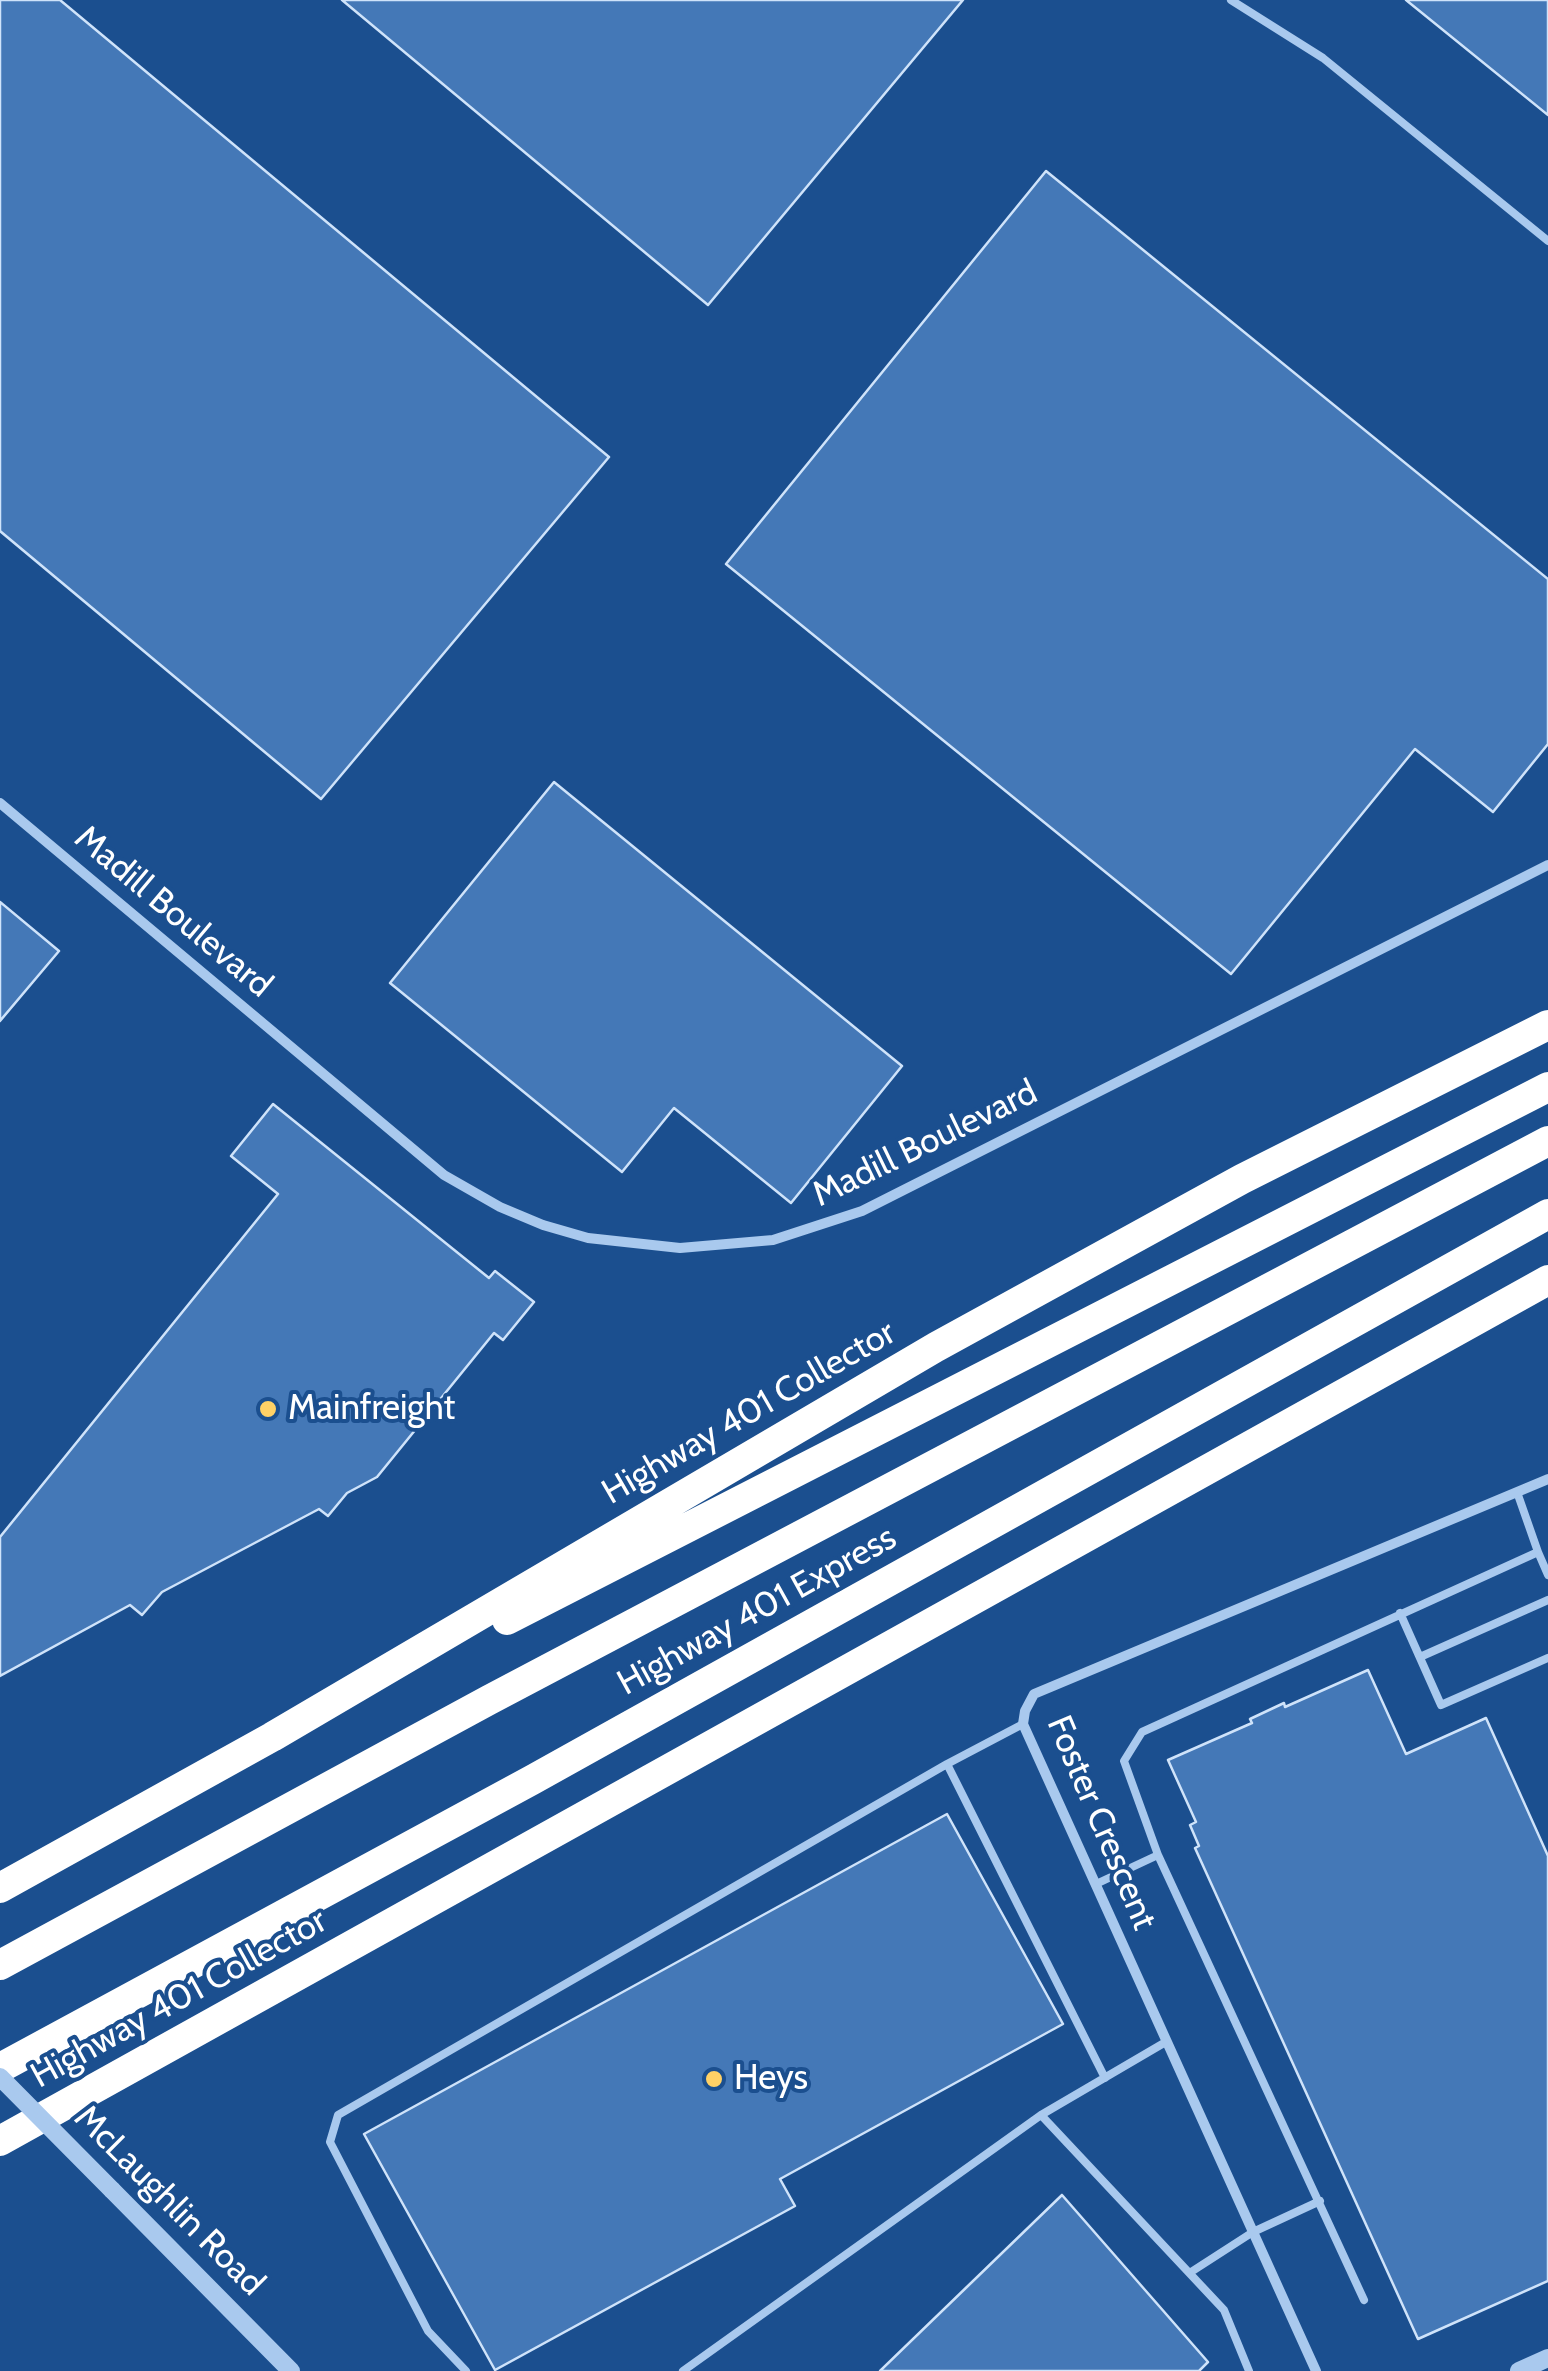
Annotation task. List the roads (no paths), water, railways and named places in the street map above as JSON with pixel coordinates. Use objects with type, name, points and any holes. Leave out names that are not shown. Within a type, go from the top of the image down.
[{"type":"highway","name":"Highway 401 Collector","points":[[0,1888],[272,1738],[936,1347],[1242,1178],[1548,1026]]},
{"type":"highway","points":[[272,1738],[644,1552],[1101,1312],[1548,1088]]},
{"type":"highway","name":"Highway 401 Express","points":[[0,1965],[489,1700],[1548,1141]]},
{"type":"highway","name":"Highway 401 Express","points":[[0,2068],[532,1780],[1548,1214]]},
{"type":"highway","name":"Highway 401 Collector","points":[[0,2141],[1106,1530],[1548,1280]]},
{"type":"street","name":"Madill Boulevard","points":[[0,803],[444,1175],[500,1208],[543,1225],[603,1240],[680,1248],[773,1240],[862,1211],[1548,865]]},
{"type":"street","name":"Foster Crescent","points":[[1316,2371],[1164,2043],[1023,1724],[1034,1694],[1548,1478]]},
{"type":"street","name":"McLaughlin Road","points":[[0,2076],[292,2371]]},
{"type":"street","points":[[1520,2371],[1548,2358]]},
{"type":"lane","points":[[1231,0],[1324,58],[1548,241]]},
{"type":"lane","points":[[1517,1492],[1548,1576]]},
{"type":"lane","points":[[1364,2300],[1158,1855],[1124,1762],[1142,1732],[1538,1552]]},
{"type":"lane","points":[[1420,1657],[1548,1600]]},
{"type":"lane","points":[[1400,1613],[1441,1705],[1548,1658]]},
{"type":"lane","points":[[466,2371],[428,2331],[330,2142],[338,2114],[1023,1724]]},
{"type":"lane","points":[[947,1764],[1105,2078]]},
{"type":"lane","points":[[1096,1884],[1158,1855]]},
{"type":"lane","points":[[683,2371],[1041,2115],[1164,2043]]},
{"type":"lane","points":[[1041,2115],[1224,2310],[1250,2371]]},
{"type":"lane","points":[[1191,2272],[1253,2232],[1320,2201]]},
{"type":"place","name":"Mainfreight","points":[[268,1409]]},
{"type":"place","name":"Heys","points":[[714,2079]]}]
